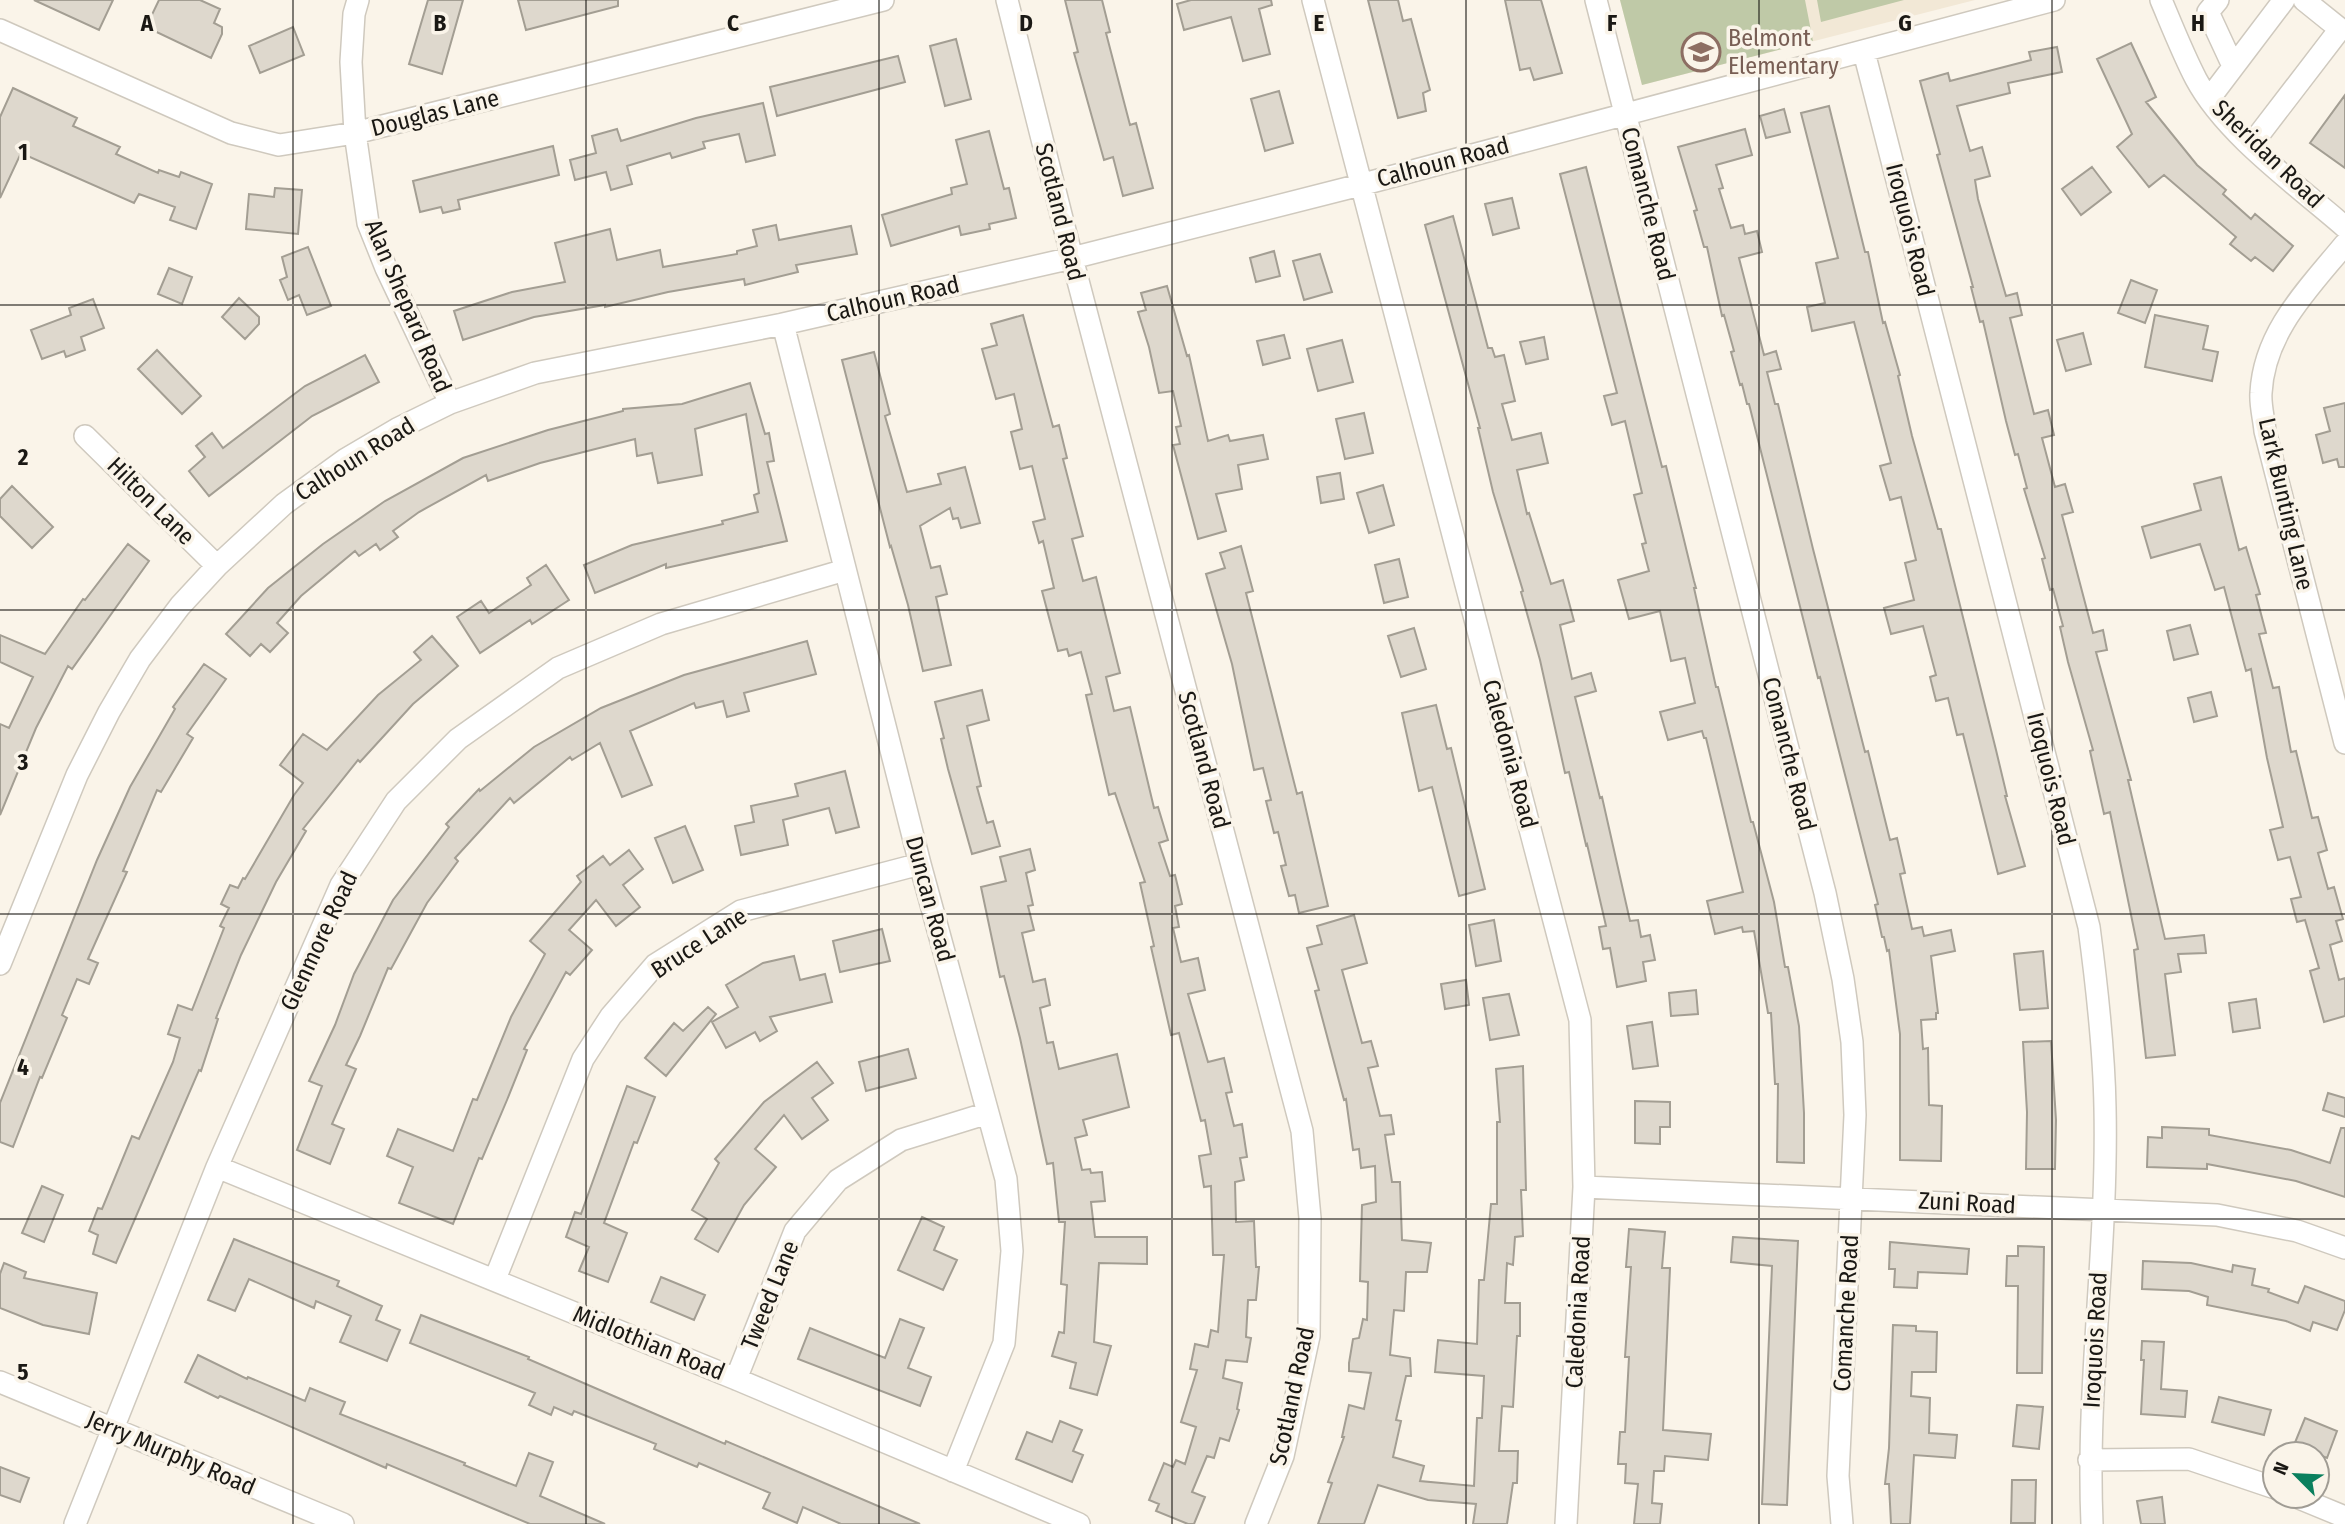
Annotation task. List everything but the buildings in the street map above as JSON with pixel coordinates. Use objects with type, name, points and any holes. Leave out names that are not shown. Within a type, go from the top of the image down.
[{"type":"street","name":"Alan Shepard Road","points":[[358,0],[354,14],[351,62],[355,133],[368,223],[386,268],[450,403]]},
{"type":"street","name":"Douglas Lane","points":[[0,30],[231,133],[279,145],[355,133],[883,0]]},
{"type":"street","name":"Scotland Road","points":[[1007,0],[1072,258],[1302,1131],[1310,1218],[1309,1336],[1283,1456],[1255,1524]]},
{"type":"street","name":"Caledonia Road","points":[[1314,0],[1360,185],[1580,1020],[1584,1187],[1566,1524]]},
{"type":"street","name":"Comanche Road","points":[[1595,0],[1830,918],[1843,979],[1852,1042],[1855,1115],[1838,1476],[1842,1524]]},
{"type":"street","name":"Calhoun Road","points":[[0,964],[77,775],[140,659],[180,606],[217,566],[284,505],[346,459],[397,429],[450,403],[535,373],[783,324],[1072,258],[1360,185],[2054,0]]},
{"type":"street","name":"Sheridan Road","points":[[2161,0],[2196,79],[2209,99],[2251,145],[2345,227]]},
{"type":"street","points":[[2218,0],[2208,12],[2233,65]]},
{"type":"street","points":[[2209,99],[2284,0]]},
{"type":"street","points":[[2251,145],[2340,29],[2304,0]]},
{"type":"street","name":"Iroquois Road","points":[[1864,52],[2089,927],[2102,1027],[2105,1109],[2089,1460],[2092,1524]]},
{"type":"street","name":"Lark Bunting Lane","points":[[2345,244],[2284,319],[2267,354],[2261,394],[2265,431],[2345,743]]},
{"type":"street","name":"Duncan Road","points":[[783,324],[920,864],[1006,1179],[1012,1251],[1004,1343],[953,1471]]},
{"type":"street","name":"Hilton Lane","points":[[85,436],[217,566]]},
{"type":"street","name":"Glenmore Road","points":[[75,1524],[217,1167],[341,885],[396,801],[458,739],[558,668],[661,624],[845,570]]},
{"type":"street","name":"Bruce Lane","points":[[495,1279],[583,1059],[611,1016],[655,965],[741,911],[920,864]]},
{"type":"street","name":"Tweed Lane","points":[[736,1379],[795,1231],[838,1180],[901,1140],[988,1113]]},
{"type":"street","name":"Midlothian Road","points":[[217,1167],[495,1279],[1079,1524]]},
{"type":"street","name":"Zuni Road","points":[[1584,1187],[2217,1215],[2297,1231],[2345,1248]]},
{"type":"street","name":"Jerry Murphy Road","points":[[0,1382],[343,1524]]},
{"type":"street","points":[[2089,1460],[2189,1459],[2261,1483]]},
{"type":"street","points":[[2328,1510],[2345,1517]]},
{"type":"shaded area","name":"Belmont Elementary","points":[[1620,0],[1975,0],[1642,85]]},
{"type":"green space","name":"Belmont Elementary","points":[[1620,0],[1805,0],[1813,41],[1642,85]]},
{"type":"green space","points":[[1817,0],[1904,0],[1821,22]]},
{"type":"place","name":"Belmont Elementary","points":[[1701,52]]}]
